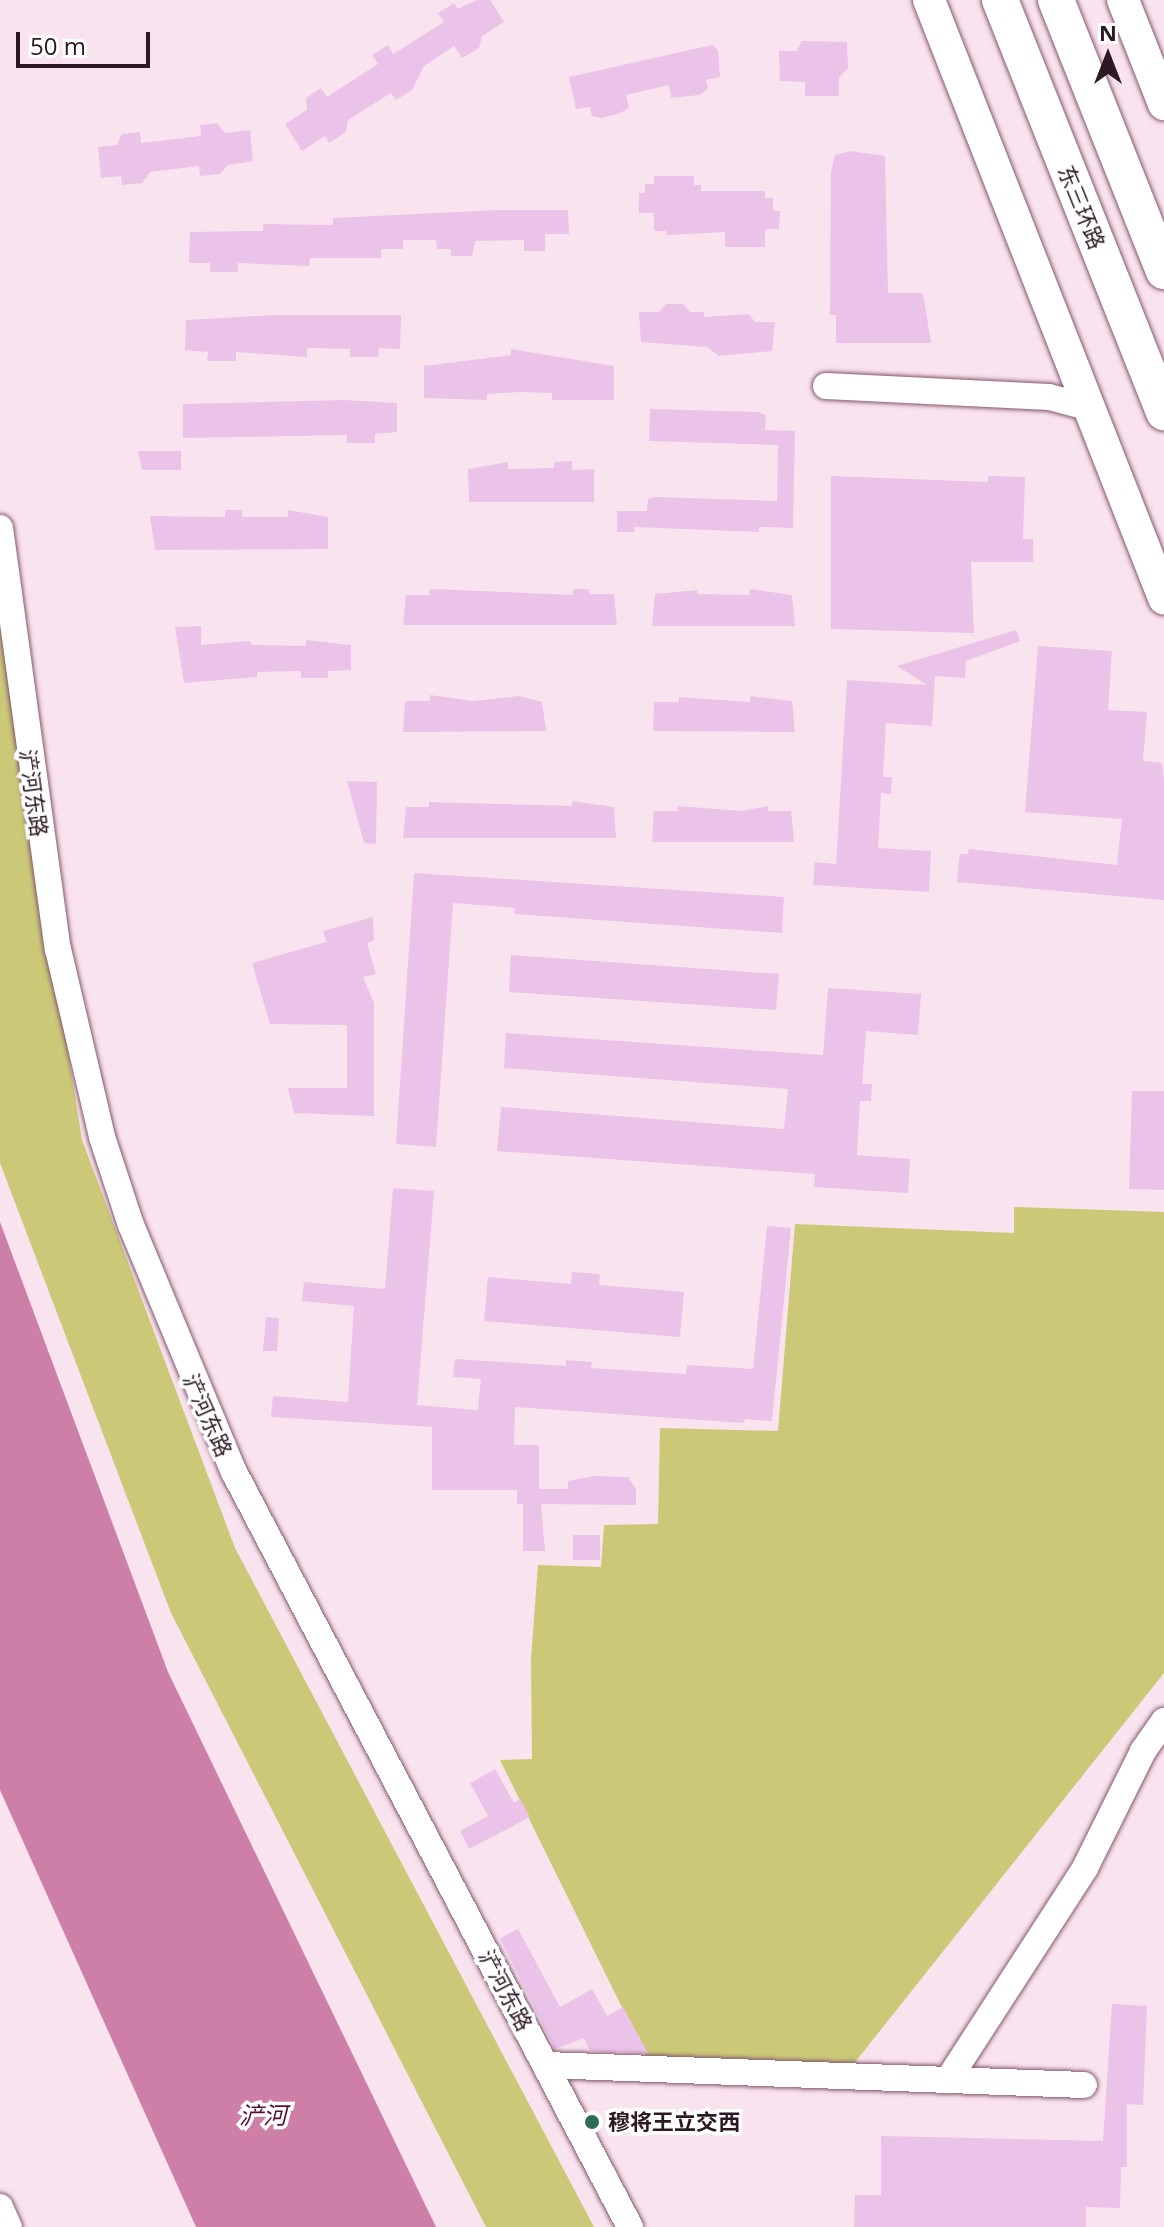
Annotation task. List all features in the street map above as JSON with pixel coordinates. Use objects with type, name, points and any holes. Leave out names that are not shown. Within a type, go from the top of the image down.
[{"type":"highway","name":"东三环路","points":[[1000,0],[1164,413]]},
{"type":"highway","points":[[1056,0],[1164,271]]},
{"type":"main road","points":[[929,0],[1164,598]]},
{"type":"main road","points":[[1123,0],[1164,104]]},
{"type":"street","points":[[826,386],[1049,397],[1091,408]]},
{"type":"street","name":"浐河东路","points":[[0,528],[58,949],[102,1137],[131,1225],[234,1472],[630,2227]]},
{"type":"street","points":[[948,2080],[1085,1868],[1143,1751],[1164,1721]]},
{"type":"street","points":[[546,2065],[1084,2085]]},
{"type":"street","points":[[0,2207],[9,2227]]},
{"type":"shaded area","points":[[0,623],[82,1140],[235,1548],[594,2227],[486,2227],[171,1613],[0,1163]]},
{"type":"shaded area","points":[[1014,1207],[1164,1212],[1164,1673],[852,2066],[646,2056],[500,1760],[532,1759],[531,1659],[538,1565],[601,1567],[604,1525],[658,1524],[660,1428],[778,1431],[795,1224],[1014,1233]]},
{"type":"water","name":"浐河","points":[[0,1222],[168,1672],[436,2227],[196,2227],[0,1790]]},
{"type":"building","points":[[477,0],[490,0],[504,22],[482,36],[479,48],[462,58],[454,46],[424,66],[412,90],[396,100],[391,93],[348,120],[346,132],[329,143],[325,136],[302,151],[285,124],[307,110],[306,98],[321,88],[327,97],[378,64],[372,55],[388,45],[393,54],[444,22],[438,13],[454,3],[458,9]]},
{"type":"building","points":[[802,41],[847,42],[848,68],[839,78],[839,96],[805,96],[805,82],[780,81],[779,51],[797,51]]},
{"type":"building","points":[[712,45],[718,50],[720,77],[706,80],[708,89],[699,95],[671,98],[669,85],[626,95],[629,108],[602,118],[592,116],[590,107],[576,109],[569,77]]},
{"type":"building","points":[[217,123],[225,133],[250,130],[253,161],[228,165],[220,174],[200,176],[199,166],[150,172],[142,183],[122,185],[121,176],[101,178],[98,147],[117,145],[122,134],[140,132],[141,143],[201,136],[200,125]]},
{"type":"building","points":[[850,151],[885,156],[888,293],[923,293],[931,343],[836,343],[836,315],[830,315],[831,172],[835,155]]},
{"type":"building","points":[[654,176],[694,176],[694,185],[701,185],[701,191],[765,191],[765,198],[773,198],[773,211],[780,211],[779,229],[765,229],[765,247],[725,247],[725,232],[666,235],[666,231],[654,231],[654,213],[639,213],[639,193],[645,193],[645,184],[654,184]]},
{"type":"building","points":[[568,210],[569,234],[545,234],[545,251],[524,251],[524,240],[475,241],[472,256],[451,256],[451,249],[437,249],[436,240],[403,240],[403,249],[381,249],[381,258],[310,258],[309,266],[238,263],[238,272],[210,272],[210,263],[189,263],[190,232],[263,231],[263,224],[333,225],[333,218]]},
{"type":"building","points":[[666,304],[683,304],[690,312],[704,312],[704,317],[749,314],[755,322],[775,322],[772,351],[719,356],[707,347],[641,342],[639,312],[659,312]]},
{"type":"building","points":[[276,315],[401,315],[400,349],[379,348],[378,357],[350,357],[350,349],[307,348],[307,357],[236,352],[236,361],[207,361],[208,352],[185,350],[186,320]]},
{"type":"building","points":[[511,349],[614,366],[614,400],[552,400],[552,393],[519,392],[487,394],[487,400],[424,398],[424,366],[511,355]]},
{"type":"building","points":[[344,400],[397,403],[397,432],[375,434],[375,443],[347,443],[347,435],[183,438],[183,404]]},
{"type":"building","points":[[650,409],[758,412],[766,415],[765,430],[795,431],[793,528],[759,527],[759,532],[634,527],[635,532],[617,532],[617,511],[647,511],[648,499],[656,497],[777,501],[778,445],[649,441]]},
{"type":"building","points":[[138,451],[181,451],[181,470],[142,470]]},
{"type":"building","points":[[572,461],[572,470],[594,469],[594,502],[469,502],[468,469],[508,462],[508,469],[554,468],[554,462]]},
{"type":"building","points":[[831,476],[988,482],[988,476],[1025,477],[1023,539],[1033,539],[1033,562],[971,562],[974,633],[831,629]]},
{"type":"building","points":[[225,510],[242,510],[242,517],[288,517],[288,510],[328,517],[328,549],[155,550],[150,516],[225,517]]},
{"type":"building","points":[[430,589],[573,595],[573,589],[588,589],[590,594],[614,594],[617,625],[403,625],[406,595],[430,595]]},
{"type":"building","points":[[750,589],[792,595],[795,626],[652,626],[655,594],[697,590],[697,594],[750,595]]},
{"type":"building","points":[[201,626],[201,645],[249,641],[252,645],[306,646],[306,640],[351,645],[351,670],[328,671],[328,678],[301,678],[301,671],[257,672],[257,677],[184,683],[175,627]]},
{"type":"building","points":[[1016,630],[1020,641],[966,661],[965,678],[935,676],[932,726],[886,723],[883,777],[892,777],[891,794],[881,793],[878,848],[931,851],[929,892],[813,885],[815,862],[836,864],[847,680],[927,685],[897,666]]},
{"type":"building","points":[[1038,646],[1112,651],[1108,710],[1147,712],[1143,761],[1162,763],[1164,781],[1164,900],[957,882],[960,854],[968,854],[969,849],[1117,865],[1122,819],[1025,812]]},
{"type":"building","points":[[430,695],[473,701],[519,696],[542,702],[546,731],[403,732],[405,701],[430,701]]},
{"type":"building","points":[[750,696],[792,701],[795,732],[653,731],[654,702],[679,702],[679,697],[750,702]]},
{"type":"building","points":[[347,781],[377,782],[376,844],[364,843]]},
{"type":"building","points":[[572,801],[614,807],[616,838],[403,838],[406,807],[429,807],[429,802],[572,806]]},
{"type":"building","points":[[678,806],[741,811],[768,806],[768,811],[791,811],[794,842],[652,842],[654,811],[678,811]]},
{"type":"building","points":[[414,873],[784,897],[782,933],[514,914],[515,908],[453,903],[436,1147],[396,1144]]},
{"type":"building","points":[[373,917],[374,940],[367,943],[376,974],[363,977],[374,1003],[374,1116],[294,1113],[288,1088],[347,1088],[347,1025],[270,1024],[252,963],[326,942],[323,931]]},
{"type":"building","points":[[511,955],[779,974],[776,1010],[509,992]]},
{"type":"building","points":[[828,988],[921,994],[918,1035],[866,1031],[862,1084],[872,1084],[871,1101],[860,1101],[857,1155],[910,1159],[908,1193],[814,1187],[815,1174],[497,1151],[501,1107],[784,1129],[788,1089],[504,1068],[506,1033],[823,1055]]},
{"type":"building","points":[[1132,1091],[1164,1091],[1164,1190],[1129,1189]]},
{"type":"building","points":[[393,1188],[434,1191],[417,1405],[478,1410],[481,1379],[453,1377],[455,1359],[566,1366],[566,1360],[592,1362],[591,1368],[686,1374],[687,1365],[753,1369],[767,1226],[791,1228],[772,1421],[745,1419],[744,1423],[515,1407],[514,1445],[539,1445],[539,1489],[568,1489],[568,1481],[594,1476],[628,1477],[636,1489],[636,1505],[541,1504],[545,1551],[523,1551],[523,1504],[517,1504],[517,1490],[432,1490],[432,1427],[271,1417],[273,1396],[348,1402],[354,1306],[302,1301],[304,1282],[385,1289]]},
{"type":"building","points":[[572,1272],[600,1274],[599,1285],[684,1292],[680,1337],[484,1321],[488,1277],[571,1284]]},
{"type":"building","points":[[266,1317],[279,1318],[277,1351],[263,1351]]},
{"type":"building","points":[[573,1535],[600,1535],[600,1560],[573,1560]]},
{"type":"building","points":[[495,1769],[514,1803],[520,1799],[530,1817],[469,1849],[460,1831],[488,1816],[470,1783]]},
{"type":"building","points":[[518,1929],[560,2007],[592,1989],[607,2016],[623,2007],[648,2053],[590,2051],[584,2038],[555,2049],[500,1938]]},
{"type":"building","points":[[1112,2004],[1147,2006],[1143,2105],[1127,2104],[1127,2167],[1121,2167],[1120,2208],[1086,2207],[1086,2227],[854,2227],[855,2195],[881,2195],[881,2136],[1103,2141]]},
{"type":"place","name":"穆将王立交西","points":[[592,2122]]}]
